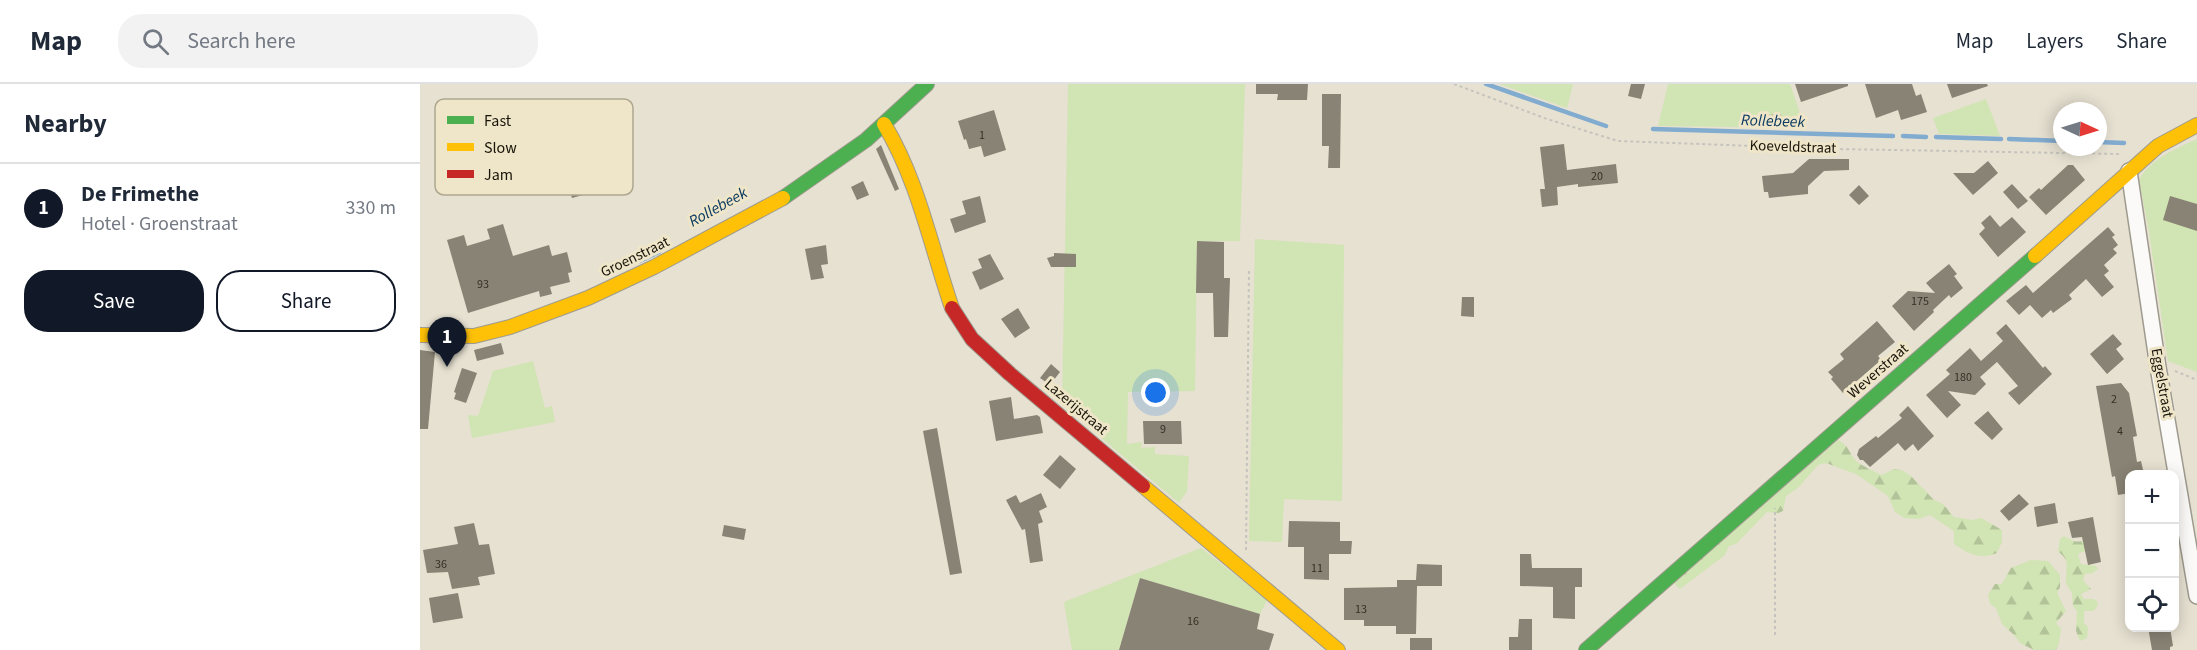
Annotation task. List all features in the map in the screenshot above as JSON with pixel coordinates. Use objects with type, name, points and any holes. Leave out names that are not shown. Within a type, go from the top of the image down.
[{"type":"street","name":"Groenstraat","points":[[420,335],[474,336],[510,327],[588,298],[654,267],[781,199],[866,140],[927,84]]},
{"type":"street","name":"Lazerijstraat","points":[[884,124],[895,142],[910,178],[952,308],[972,339],[1010,374],[1338,650]]},
{"type":"street","name":"Weverstraat","points":[[1586,650],[2158,146],[2197,125]]},
{"type":"street","name":"Eggelstraat","points":[[2129,171],[2158,367],[2197,596]]},
{"type":"path","name":"Koeveldstraat","points":[[1454,84],[1547,119],[1618,141],[1836,149],[2123,154],[2129,171]]},
{"type":"path","points":[[1246,550],[1249,268]]},
{"type":"path","points":[[2158,367],[2197,380]]},
{"type":"path","points":[[1775,507],[1775,635]]},
{"type":"green space","points":[[1068,84],[1245,84],[1240,241],[1197,241],[1195,391],[1128,392],[1127,444],[1142,442],[1141,448],[1155,447],[1155,454],[1189,456],[1187,491],[1179,503],[1062,405]]},
{"type":"green space","points":[[1499,84],[1573,84],[1567,108]]},
{"type":"green space","points":[[1668,84],[1790,84],[1805,128],[1658,126]]},
{"type":"green space","points":[[1986,99],[2000,136],[1939,134],[1933,118]]},
{"type":"green space","points":[[2197,139],[2197,372],[2168,361],[2149,231],[2139,180],[2157,160]]},
{"type":"green space","points":[[1255,239],[1344,245],[1342,501],[1284,499],[1282,542],[1249,541]]},
{"type":"green space","points":[[533,361],[545,408],[552,406],[555,422],[472,438],[468,415],[478,416],[493,371]]},
{"type":"green space","points":[[1838,440],[1847,447],[1856,461],[1882,475],[1894,469],[1910,475],[1934,500],[1943,504],[1954,517],[1972,520],[1981,518],[2002,530],[2002,542],[1997,553],[1980,556],[1964,551],[1954,544],[1954,531],[1930,515],[1918,519],[1904,518],[1895,512],[1888,496],[1856,474],[1826,463],[1818,465],[1798,488],[1786,496],[1783,511],[1767,512],[1736,544],[1729,546],[1725,555],[1680,589],[1672,581]]},
{"type":"green space","points":[[2064,536],[2077,542],[2086,539],[2085,551],[2078,554],[2081,564],[2096,566],[2098,569],[2093,573],[2085,574],[2083,580],[2091,589],[2081,594],[2084,599],[2094,599],[2098,603],[2093,611],[2084,611],[2084,623],[2088,627],[2087,638],[2080,641],[2076,631],[2077,611],[2073,606],[2072,592],[2066,581],[2066,561],[2058,552],[2060,539]]},
{"type":"green space","points":[[1201,548],[1267,600],[1260,614],[1140,578],[1119,650],[1072,650],[1064,602]]},
{"type":"green space","points":[[2031,560],[2048,561],[2060,575],[2060,587],[2057,593],[2066,611],[2056,623],[2061,629],[2056,650],[2034,650],[2020,643],[2002,624],[1996,608],[1990,604],[1988,595],[1995,584],[2002,584],[2011,568]]},
{"type":"building","points":[[1256,84],[1308,84],[1307,100],[1277,100],[1278,94],[1256,94]]},
{"type":"building","points":[[1631,84],[1645,84],[1641,99],[1628,96]]},
{"type":"building","points":[[1795,84],[1848,84],[1848,86],[1801,102]]},
{"type":"building","points":[[1865,84],[1912,84],[1916,96],[1921,94],[1927,112],[1901,120],[1898,110],[1876,118]]},
{"type":"building","points":[[1947,84],[1987,84],[1988,86],[1952,98]]},
{"type":"building","points":[[1322,94],[1341,94],[1340,168],[1328,168],[1329,146],[1322,146]]},
{"type":"building","points":[[994,110],[1006,150],[984,157],[981,146],[969,149],[958,121]]},
{"type":"building","points":[[1781,114],[1782,126],[1758,128],[1757,116]]},
{"type":"building","points":[[1564,144],[1567,170],[1616,164],[1618,183],[1557,187],[1558,205],[1542,207],[1540,189],[1545,189],[1540,147]]},
{"type":"building","points":[[881,145],[899,189],[895,191],[876,149]]},
{"type":"building","points":[[1809,159],[1849,159],[1849,170],[1824,171],[1808,186],[1808,194],[1769,198],[1768,192],[1764,192],[1762,176],[1793,173]]},
{"type":"building","points":[[1988,161],[1998,173],[1973,195],[1953,173],[1974,173]]},
{"type":"building","points":[[2068,165],[2073,165],[2085,180],[2046,215],[2029,197],[2039,188],[2041,190]]},
{"type":"building","points":[[863,181],[869,195],[857,200],[851,187]]},
{"type":"building","points":[[2012,184],[2028,201],[2018,209],[2003,192]]},
{"type":"building","points":[[1859,185],[1869,196],[1859,205],[1849,195]]},
{"type":"building","points":[[980,196],[986,222],[955,233],[950,219],[966,214],[962,201]]},
{"type":"building","points":[[2170,196],[2197,204],[2197,231],[2163,220]]},
{"type":"building","points":[[1990,215],[2000,227],[2012,217],[2026,232],[1998,257],[1979,234],[1985,228],[1981,223]]},
{"type":"building","points":[[503,224],[513,256],[549,245],[552,256],[567,252],[572,272],[568,273],[570,282],[550,287],[552,294],[540,297],[539,291],[468,313],[447,240],[464,235],[467,246],[490,239],[487,229]]},
{"type":"building","points":[[2108,227],[2115,235],[2112,237],[2118,245],[2113,249],[2117,253],[2104,265],[2109,271],[2104,275],[2114,287],[2102,297],[2086,279],[2069,295],[2072,299],[2053,313],[2051,310],[2042,318],[2030,305],[2019,315],[2006,301],[2026,285],[2033,293]]},
{"type":"building","points":[[1197,241],[1224,242],[1224,278],[1230,278],[1228,337],[1214,337],[1213,293],[1196,293]]},
{"type":"building","points":[[826,245],[828,264],[821,265],[824,278],[811,280],[805,249]]},
{"type":"building","points":[[1054,253],[1076,254],[1076,267],[1051,267],[1047,258],[1054,256]]},
{"type":"building","points":[[990,254],[1004,279],[980,290],[972,272],[982,268],[978,259]]},
{"type":"building","points":[[1949,264],[1957,274],[1954,276],[1963,288],[1951,298],[1949,295],[1914,331],[1892,306],[1908,291],[1935,293],[1926,283]]},
{"type":"building","points":[[1462,297],[1474,297],[1474,317],[1461,316]]},
{"type":"building","points":[[1018,308],[1030,328],[1015,338],[1001,319]]},
{"type":"building","points":[[1877,321],[1895,342],[1878,356],[1881,360],[1843,393],[1828,372],[1844,359],[1840,354]]},
{"type":"building","points":[[2006,324],[2043,368],[2045,366],[2052,374],[2019,405],[2008,393],[2018,386],[1997,362],[1980,377],[1986,384],[1975,395],[1948,391],[1961,405],[1947,418],[1926,395],[1950,374],[1946,370],[1970,348],[1981,361],[2003,341],[1996,333]]},
{"type":"building","points":[[2113,334],[2122,344],[2116,349],[2124,359],[2107,374],[2090,354]]},
{"type":"building","points":[[501,343],[504,354],[477,361],[474,350]]},
{"type":"building","points":[[420,350],[435,352],[428,429],[420,429]]},
{"type":"building","points":[[1051,364],[1060,372],[1050,385],[1040,378]]},
{"type":"building","points":[[462,368],[477,373],[466,403],[454,399]]},
{"type":"building","points":[[2121,383],[2129,393],[2137,436],[2133,437],[2137,462],[2141,461],[2143,470],[2125,470],[2125,494],[2118,495],[2115,476],[2112,477],[2096,386]]},
{"type":"building","points":[[1011,397],[1014,419],[1037,415],[1040,417],[1043,433],[996,441],[989,401]]},
{"type":"building","points":[[1908,406],[1934,436],[1918,451],[1913,444],[1905,451],[1898,443],[1870,467],[1860,460],[1857,455],[1859,449],[1876,436],[1878,438],[1902,418],[1899,415]]},
{"type":"building","points":[[1988,411],[2003,429],[1992,440],[1974,423]]},
{"type":"building","points":[[1143,421],[1181,421],[1182,444],[1144,444]]},
{"type":"building","points":[[937,428],[962,573],[950,575],[923,431]]},
{"type":"building","points":[[1060,455],[1076,469],[1060,489],[1043,475]]},
{"type":"building","points":[[1041,493],[1047,507],[1039,511],[1043,522],[1038,524],[1043,561],[1030,563],[1025,529],[1022,530],[1006,500],[1016,495],[1020,503]]},
{"type":"building","points":[[2019,494],[2029,504],[2009,521],[2000,511]]},
{"type":"building","points":[[2055,503],[2058,523],[2037,527],[2034,507]]},
{"type":"building","points":[[2093,517],[2101,562],[2088,565],[2082,537],[2072,538],[2068,522]]},
{"type":"building","points":[[1289,521],[1340,522],[1340,541],[1352,541],[1351,554],[1329,554],[1329,580],[1304,579],[1304,547],[1288,547]]},
{"type":"building","points":[[474,523],[479,545],[489,544],[495,574],[478,577],[480,585],[452,589],[448,572],[427,573],[423,550],[458,544],[454,527]]},
{"type":"building","points":[[724,525],[746,529],[744,540],[722,536]]},
{"type":"building","points":[[1520,554],[1531,554],[1532,568],[1582,568],[1582,587],[1575,587],[1575,619],[1553,618],[1553,587],[1520,586]]},
{"type":"building","points":[[1417,564],[1442,565],[1442,586],[1417,586],[1416,634],[1396,634],[1396,626],[1364,626],[1364,620],[1344,620],[1344,588],[1397,587],[1397,580],[1416,580]]},
{"type":"building","points":[[1140,578],[1260,614],[1257,629],[1274,634],[1269,650],[1119,650]]},
{"type":"building","points":[[458,593],[463,618],[433,623],[429,598]]},
{"type":"building","points":[[1519,619],[1532,619],[1532,650],[1509,650],[1509,637],[1518,637]]},
{"type":"building","points":[[2149,632],[2171,632],[2173,646],[2170,650],[2152,650]]},
{"type":"building","points":[[1410,638],[1432,638],[1432,650],[1410,650]]},
{"type":"waterway","name":"Rollebeek","points":[[1486,84],[1606,126]]},
{"type":"waterway","name":"Rollebeek","points":[[1653,129],[1893,136]]},
{"type":"waterway","name":"Rollebeek","points":[[1903,136],[1926,137]]},
{"type":"waterway","name":"Rollebeek","points":[[1936,137],[2001,139]]},
{"type":"waterway","name":"Rollebeek","points":[[2009,139],[2053,141]]},
{"type":"waterway","name":"Rollebeek","points":[[2107,142],[2124,143]]},
{"type":"waterway","name":"Rollebeek","points":[[640,261],[659,252]]},
{"type":"traffic: fast","points":[[783,198],[866,140],[927,84]]},
{"type":"traffic: fast","points":[[1586,650],[2035,256]]},
{"type":"traffic: slow","points":[[884,124],[896,145],[915,191],[952,308]]},
{"type":"traffic: slow","points":[[2035,256],[2158,146],[2197,125]]},
{"type":"traffic: slow","points":[[420,335],[474,336],[510,327],[588,298],[654,267],[783,198]]},
{"type":"traffic: slow","points":[[1143,486],[1338,650]]},
{"type":"traffic: jam","points":[[952,308],[972,339],[1143,486]]},
{"type":"place","name":"De Frimethe","points":[[447,367]]}]
